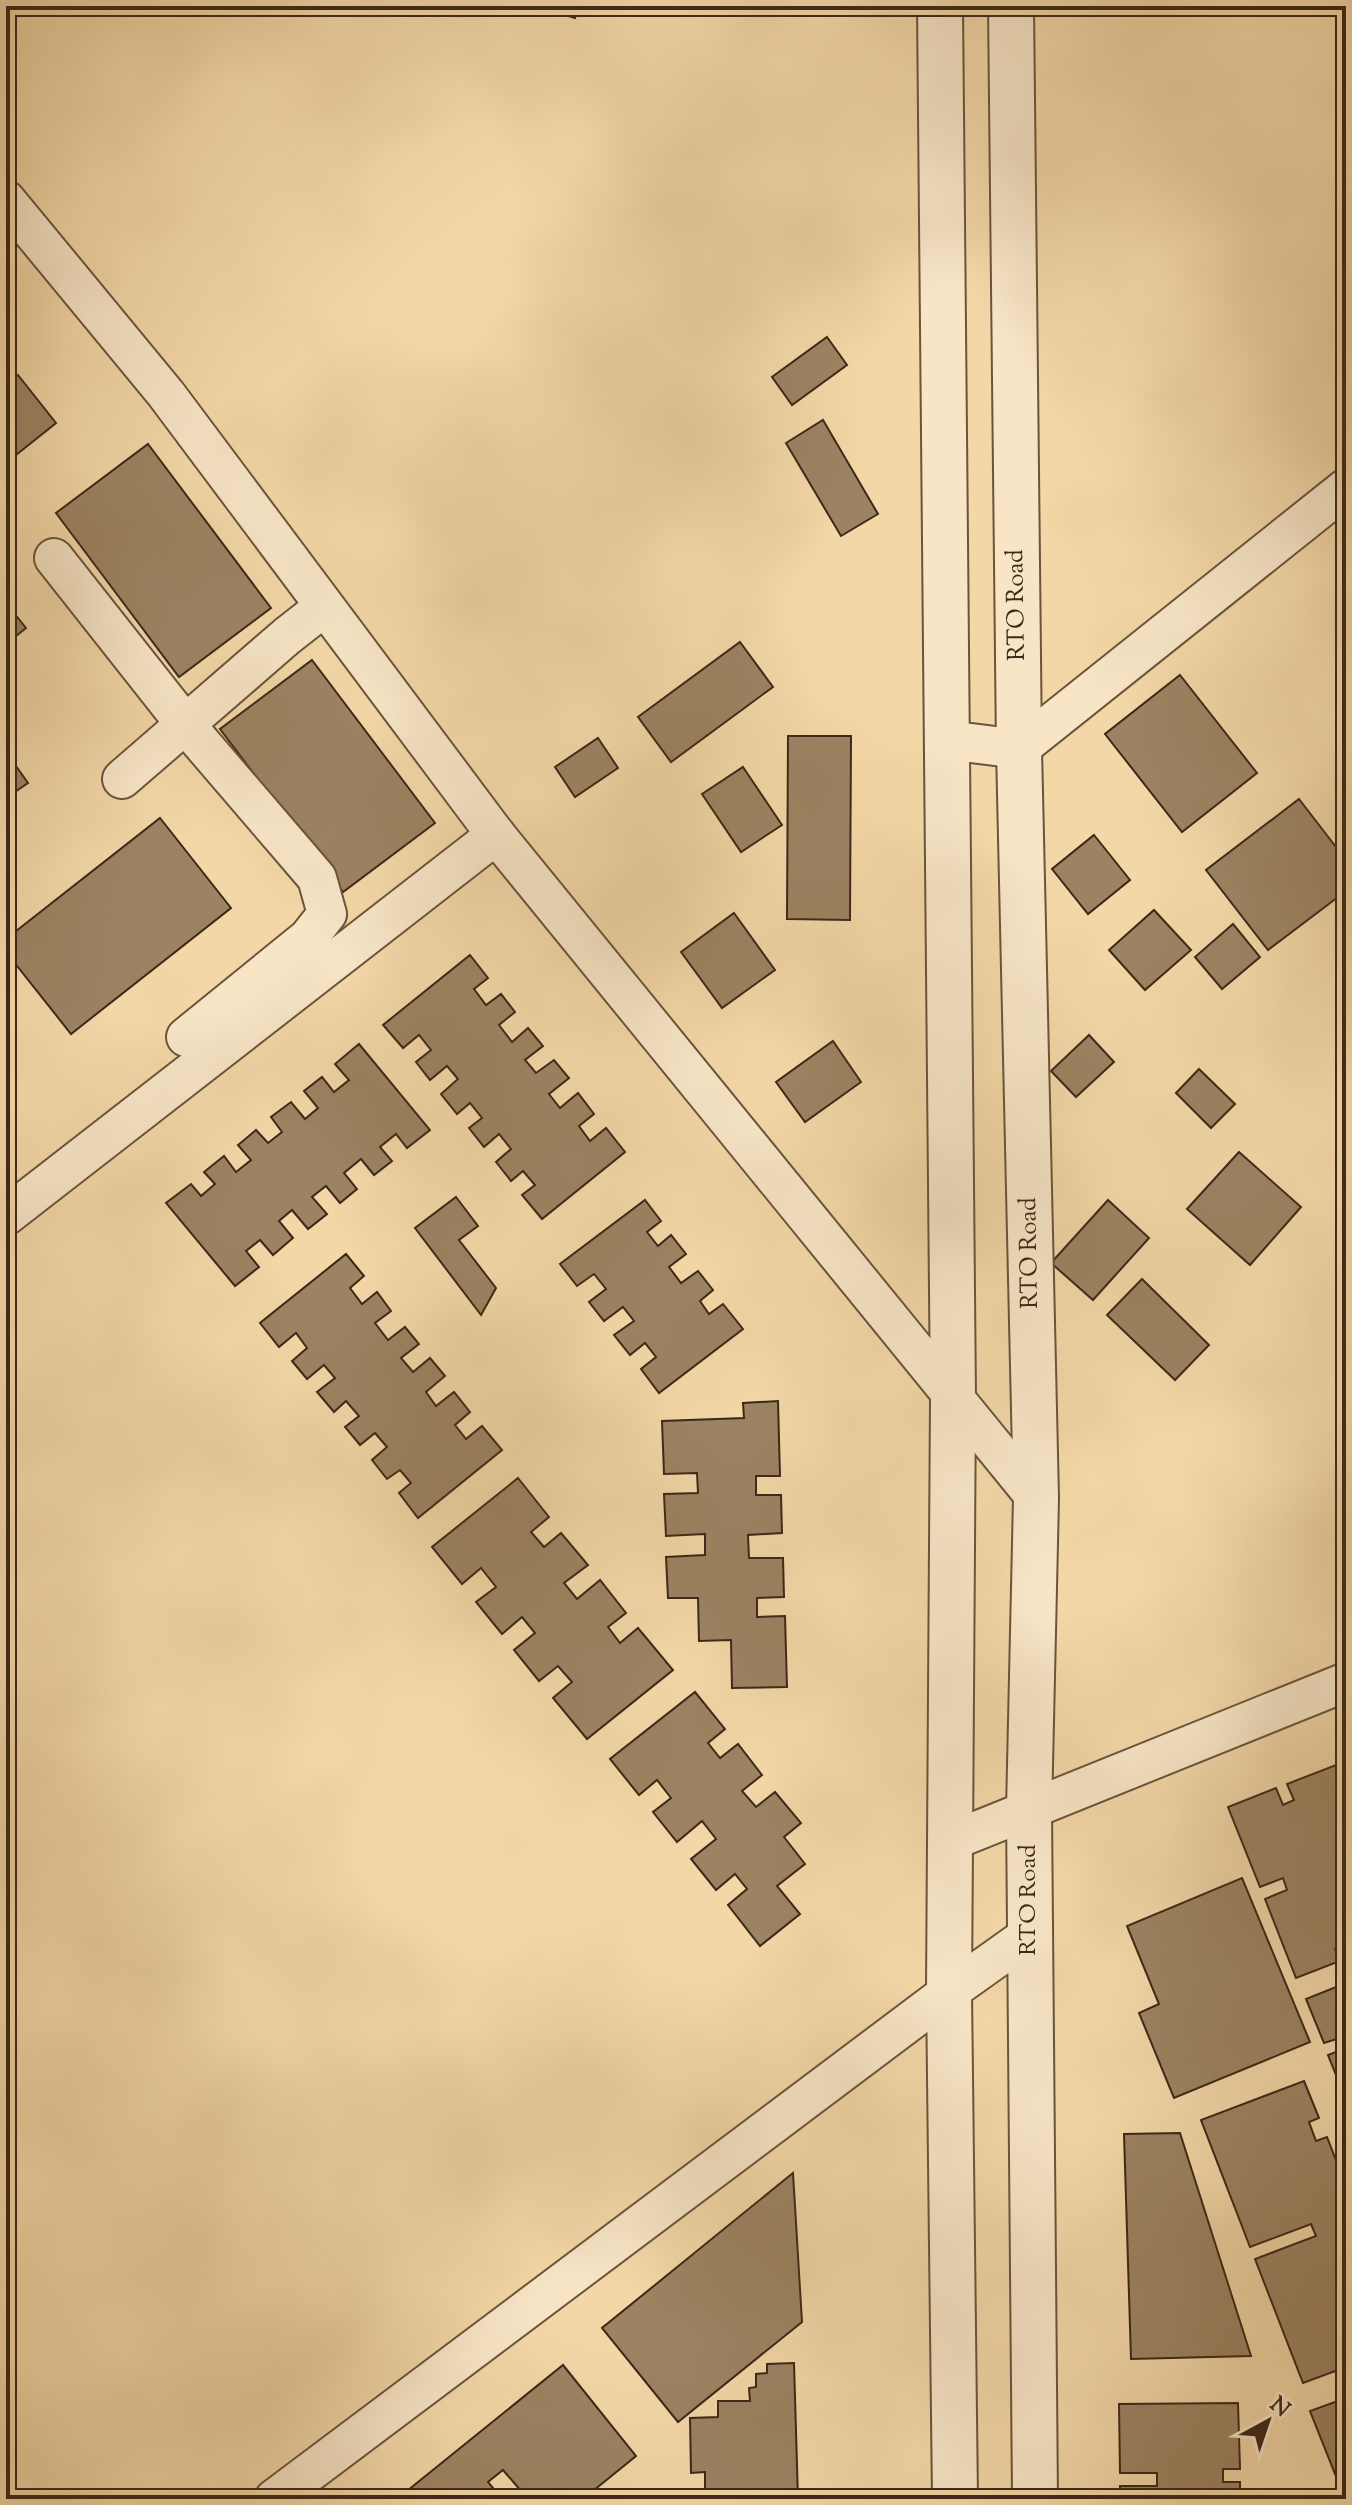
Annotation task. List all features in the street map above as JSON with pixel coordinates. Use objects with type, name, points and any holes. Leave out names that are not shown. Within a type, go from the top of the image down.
[{"type":"street","points":[[940,6],[953,1398],[949,1992],[955,2499]]},
{"type":"street","name":"RTO Road","points":[[1011,6],[1019,749],[1036,1498],[1029,1811],[1035,2499]]},
{"type":"street","points":[[6,200],[166,394],[496,835],[1036,1498]]},
{"type":"street","points":[[947,740],[1019,749],[1346,488]]},
{"type":"street","points":[[54,558],[185,724],[317,878],[327,914],[308,938],[186,1037]]},
{"type":"street","points":[[122,779],[324,607]]},
{"type":"street","points":[[6,1216],[496,835]]},
{"type":"street","points":[[949,1842],[1346,1682]]},
{"type":"street","points":[[274,2499],[1029,1935]]},
{"type":"building","points":[[534,6],[578,6],[575,18]]},
{"type":"building","points":[[827,337],[847,365],[792,405],[772,377]]},
{"type":"building","points":[[18,375],[56,423],[6,463],[6,384]]},
{"type":"building","points":[[823,420],[878,514],[841,536],[786,443]]},
{"type":"building","points":[[148,444],[271,608],[179,677],[56,513]]},
{"type":"building","points":[[6,603],[26,628],[6,644]]},
{"type":"building","points":[[740,642],[773,687],[671,762],[638,717]]},
{"type":"building","points":[[312,660],[435,823],[343,892],[220,729]]},
{"type":"building","points":[[1180,675],[1257,773],[1182,832],[1105,734]]},
{"type":"building","points":[[788,736],[851,736],[850,920],[787,919]]},
{"type":"building","points":[[598,738],[618,768],[575,797],[555,767]]},
{"type":"building","points":[[6,752],[28,783],[6,798]]},
{"type":"building","points":[[743,767],[782,825],[741,852],[702,794]]},
{"type":"building","points":[[1299,799],[1346,860],[1346,891],[1268,950],[1206,870]]},
{"type":"building","points":[[160,818],[231,908],[71,1034],[6,952],[6,939]]},
{"type":"building","points":[[1094,835],[1130,880],[1088,914],[1052,869]]},
{"type":"building","points":[[1154,910],[1191,950],[1145,990],[1109,950]]},
{"type":"building","points":[[734,913],[775,970],[722,1008],[681,952]]},
{"type":"building","points":[[1233,924],[1260,957],[1222,989],[1195,957]]},
{"type":"building","points":[[470,955],[488,978],[474,989],[486,1005],[501,994],[515,1012],[499,1025],[512,1042],[528,1028],[543,1046],[525,1060],[536,1073],[554,1060],[569,1078],[549,1094],[560,1108],[578,1093],[594,1114],[579,1126],[590,1141],[606,1128],[625,1152],[542,1219],[522,1195],[535,1185],[523,1171],[511,1181],[496,1162],[511,1149],[499,1134],[484,1147],[469,1128],[482,1118],[470,1103],[457,1114],[441,1094],[458,1079],[447,1066],[430,1080],[416,1062],[431,1050],[419,1035],[403,1048],[383,1025]]},
{"type":"building","points":[[1089,1035],[1114,1062],[1076,1097],[1051,1071]]},
{"type":"building","points":[[833,1041],[861,1082],[805,1122],[776,1082]]},
{"type":"building","points":[[359,1044],[430,1130],[407,1148],[396,1134],[380,1147],[392,1161],[374,1175],[361,1159],[344,1173],[357,1189],[340,1203],[326,1186],[312,1197],[327,1214],[308,1229],[292,1210],[279,1221],[293,1238],[273,1255],[260,1240],[246,1251],[259,1267],[235,1286],[166,1203],[191,1184],[201,1196],[215,1184],[204,1172],[224,1156],[236,1172],[251,1160],[238,1145],[256,1130],[268,1143],[282,1132],[271,1117],[291,1102],[305,1119],[318,1108],[304,1091],[322,1077],[334,1092],[349,1080],[335,1064]]},
{"type":"building","points":[[1199,1069],[1235,1104],[1211,1128],[1176,1093]]},
{"type":"building","points":[[1239,1152],[1301,1207],[1250,1265],[1187,1209]]},
{"type":"building","points":[[456,1197],[478,1226],[459,1240],[496,1288],[481,1315],[415,1228]]},
{"type":"building","points":[[645,1200],[661,1221],[647,1232],[658,1246],[671,1235],[686,1254],[669,1267],[681,1283],[698,1271],[713,1290],[700,1301],[709,1314],[723,1304],[743,1329],[659,1393],[641,1369],[656,1357],[645,1343],[630,1355],[614,1335],[634,1321],[623,1307],[604,1321],[589,1302],[606,1289],[594,1274],[577,1286],[560,1264]]},
{"type":"building","points":[[1108,1200],[1149,1238],[1093,1300],[1051,1263]]},
{"type":"building","points":[[346,1254],[364,1276],[350,1288],[362,1304],[377,1292],[391,1311],[375,1323],[388,1340],[405,1327],[419,1344],[401,1358],[413,1372],[430,1358],[445,1376],[426,1392],[436,1406],[454,1392],[470,1412],[455,1425],[466,1439],[482,1426],[502,1450],[418,1518],[399,1493],[411,1483],[400,1470],[387,1479],[372,1460],[387,1447],[375,1433],[360,1445],[345,1427],[359,1416],[346,1401],[334,1412],[317,1392],[335,1378],[324,1365],[307,1379],[292,1361],[307,1348],[296,1333],[279,1347],[260,1323]]},
{"type":"building","points":[[1142,1279],[1209,1345],[1175,1380],[1107,1315]]},
{"type":"building","points":[[778,1401],[780,1476],[756,1476],[756,1495],[781,1495],[782,1533],[748,1535],[749,1558],[783,1558],[784,1597],[757,1598],[757,1617],[785,1616],[787,1687],[732,1688],[731,1640],[699,1641],[698,1598],[668,1598],[666,1557],[705,1555],[705,1534],[666,1536],[664,1494],[698,1493],[697,1473],[664,1474],[662,1421],[744,1418],[743,1403]]},
{"type":"building","points":[[518,1478],[549,1517],[531,1532],[544,1547],[561,1533],[588,1565],[564,1583],[577,1599],[600,1580],[626,1613],[608,1627],[620,1643],[638,1628],[673,1670],[587,1739],[553,1698],[572,1682],[558,1666],[539,1681],[514,1650],[535,1633],[522,1617],[502,1634],[476,1602],[496,1587],[481,1568],[462,1584],[432,1547]]},
{"type":"building","points":[[695,1692],[725,1729],[708,1743],[720,1758],[738,1744],[762,1775],[742,1791],[756,1807],[775,1792],[801,1823],[784,1837],[805,1864],[777,1886],[800,1914],[760,1946],[728,1905],[747,1889],[735,1874],[716,1890],[691,1859],[716,1839],[702,1821],[677,1842],[653,1812],[671,1798],[657,1780],[639,1795],[610,1759]]},
{"type":"building","points":[[1336,1765],[1346,1792],[1346,1856],[1340,1858],[1346,1868],[1346,1947],[1335,1949],[1340,1961],[1296,1978],[1265,1899],[1287,1890],[1283,1878],[1260,1887],[1228,1807],[1276,1788],[1283,1805],[1294,1800],[1287,1784]]},
{"type":"building","points":[[1242,1878],[1310,2042],[1174,2098],[1139,2013],[1159,2004],[1127,1926]]},
{"type":"building","points":[[1346,1983],[1346,2036],[1324,2043],[1306,1999]]},
{"type":"building","points":[[1346,2048],[1346,2100],[1328,2055]]},
{"type":"building","points":[[1304,2081],[1319,2118],[1309,2122],[1316,2141],[1327,2137],[1346,2186],[1346,2367],[1303,2383],[1255,2259],[1316,2236],[1311,2224],[1250,2247],[1201,2120]]},
{"type":"building","points":[[1180,2133],[1251,2356],[1131,2359],[1124,2134]]},
{"type":"building","points":[[793,2173],[802,2322],[678,2422],[602,2328]]},
{"type":"building","points":[[794,2363],[798,2499],[693,2499],[692,2491],[705,2491],[705,2472],[691,2473],[690,2418],[718,2417],[718,2401],[750,2401],[749,2388],[756,2387],[756,2374],[767,2373],[767,2364]]},
{"type":"building","points":[[563,2365],[636,2456],[583,2499],[512,2499],[521,2491],[503,2470],[488,2482],[502,2499],[397,2499]]},
{"type":"building","points":[[1346,2398],[1346,2499],[1345,2499],[1310,2411]]},
{"type":"building","points":[[1238,2403],[1240,2469],[1223,2469],[1223,2482],[1240,2482],[1240,2499],[1120,2499],[1120,2486],[1157,2486],[1157,2473],[1120,2473],[1119,2404]]}]
